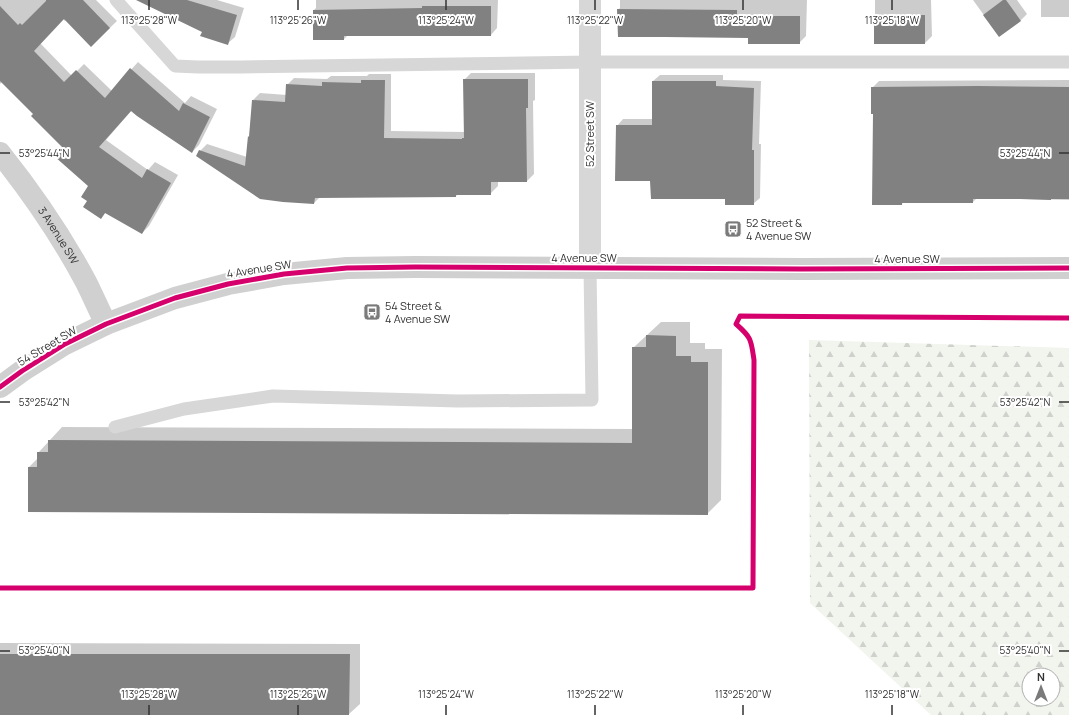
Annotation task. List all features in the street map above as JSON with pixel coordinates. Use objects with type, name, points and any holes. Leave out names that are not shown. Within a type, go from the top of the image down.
[{"type":"street","name":"52 Street SW","points":[[590,0],[590,268]]},
{"type":"street","name":"3 Avenue SW","points":[[0,153],[41,207],[72,257],[87,283],[106,324]]},
{"type":"street","name":"4 Avenue SW","points":[[106,324],[175,298],[228,284],[284,274],[347,268],[1069,268]]},
{"type":"street","name":"54 Street SW","points":[[0,387],[22,371],[65,344],[106,324]]},
{"type":"lane","points":[[116,0],[175,66],[241,67],[590,62],[1069,62]]},
{"type":"lane","points":[[116,427],[184,409],[273,396],[458,400],[592,400],[590,268]]},
{"type":"green space","points":[[809,340],[1069,348],[1069,715],[931,715],[810,603]]},
{"type":"building","points":[[46,0],[83,0],[110,28],[91,47],[64,19],[34,51],[64,82],[76,70],[105,98],[130,68],[179,111],[183,103],[210,117],[192,153],[131,111],[99,147],[142,178],[147,169],[171,183],[142,234],[105,213],[101,219],[83,207],[87,201],[81,197],[88,186],[54,156],[62,147],[31,116],[33,114],[0,81],[0,6],[18,25],[20,23],[22,25]]},
{"type":"building","points":[[136,0],[187,0],[237,15],[228,45],[200,36],[202,32]]},
{"type":"building","points":[[1003,0],[1006,0],[1021,21],[999,37],[983,15]]},
{"type":"building","points":[[422,6],[491,6],[491,36],[344,36],[344,40],[313,40],[313,10],[422,8]]},
{"type":"building","points":[[617,9],[737,10],[737,16],[800,16],[800,44],[748,44],[748,38],[618,37]]},
{"type":"building","points":[[925,15],[925,44],[874,44],[874,16]]},
{"type":"building","points":[[463,79],[528,79],[528,108],[526,108],[527,182],[491,182],[491,195],[456,195],[456,197],[315,198],[314,204],[283,202],[260,199],[196,156],[199,150],[245,166],[252,100],[285,102],[286,84],[322,86],[322,82],[361,83],[361,80],[385,80],[384,138],[462,139],[464,138]]},
{"type":"building","points":[[652,81],[716,81],[716,86],[754,88],[752,150],[754,150],[754,205],[725,205],[725,199],[651,199],[650,181],[615,181],[616,125],[652,125]]},
{"type":"building","points":[[871,87],[1069,87],[1069,199],[973,199],[973,203],[902,203],[902,205],[872,205],[873,114],[871,114]]},
{"type":"building","points":[[646,335],[676,336],[676,356],[691,356],[691,362],[708,362],[708,515],[28,512],[28,467],[37,467],[37,452],[48,452],[48,440],[632,443],[632,347],[646,347]]},
{"type":"building","points":[[0,654],[350,654],[349,715],[0,715]]},
{"type":"cycle path","points":[[0,387],[22,371],[65,344],[106,324],[175,298],[228,284],[284,274],[347,268],[415,267],[801,269],[1069,268]]},
{"type":"cycle path","points":[[0,588],[753,588],[754,360],[750,340],[736,324],[740,316],[1069,318]]},
{"type":"place","name":"52 Street & 4 Avenue SW","points":[[733,229]]},
{"type":"place","name":"54 Street & 4 Avenue SW","points":[[372,312]]}]
